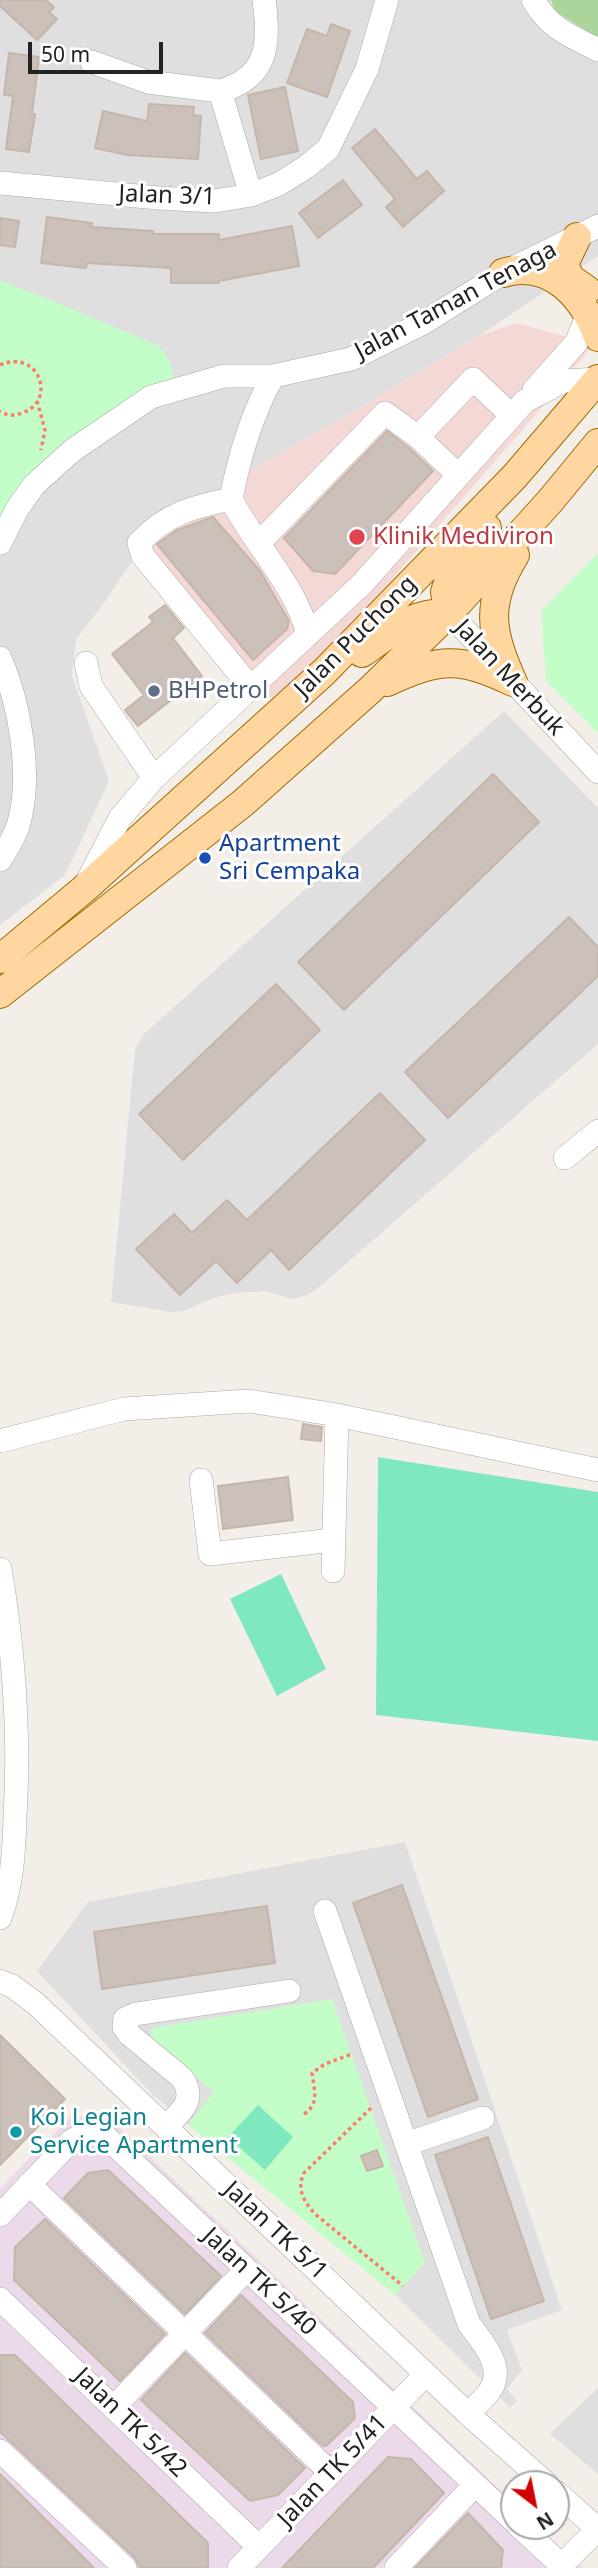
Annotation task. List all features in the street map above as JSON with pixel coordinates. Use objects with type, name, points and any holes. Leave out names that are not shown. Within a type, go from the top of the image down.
[{"type":"main road","points":[[588,231],[564,264],[570,278],[585,290],[595,314]]},
{"type":"main road","points":[[503,274],[516,269],[545,274],[572,292],[595,314]]},
{"type":"main road","name":"Jalan Puchong","points":[[0,959],[83,889],[324,671],[515,477],[598,378]]},
{"type":"main road","name":"Jalan Puchong","points":[[0,994],[243,803],[370,690],[449,613],[551,500],[598,443]]},
{"type":"main road","points":[[324,671],[346,664],[407,620],[429,612],[449,613],[445,592],[451,574],[501,510],[515,477]]},
{"type":"main road","points":[[513,682],[502,659],[494,630],[495,602],[499,583],[551,500]]},
{"type":"main road","points":[[370,690],[432,664],[451,662],[484,668],[513,682]]},
{"type":"street","points":[[92,62],[148,82],[219,90],[240,82],[262,58],[267,48],[264,0]]},
{"type":"street","name":"Jalan 3/1","points":[[0,183],[215,201],[251,195],[279,184],[328,149],[367,69],[387,0]]},
{"type":"street","points":[[533,0],[555,29],[598,50]]},
{"type":"street","points":[[219,90],[251,195]]},
{"type":"street","name":"Jalan Taman Tenaga","points":[[0,543],[17,509],[34,485],[73,450],[151,397],[224,376],[273,376],[351,359],[423,323],[503,274],[588,231]]},
{"type":"street","points":[[83,889],[120,818],[154,778],[362,584],[576,343],[595,314]]},
{"type":"street","points":[[273,376],[246,440],[231,499],[298,608],[308,635]]},
{"type":"street","points":[[518,408],[564,382],[598,378]]},
{"type":"street","points":[[418,437],[473,379],[518,408]]},
{"type":"street","points":[[259,543],[385,413],[418,437],[458,475]]},
{"type":"street","points":[[231,499],[187,509],[149,531],[139,543],[143,556],[250,688]]},
{"type":"street","name":"Jalan Merbuk","points":[[449,613],[595,764]]},
{"type":"street","points":[[0,658],[20,726],[24,765],[18,825],[0,860]]},
{"type":"street","points":[[86,663],[91,686],[154,778]]},
{"type":"street","points":[[565,1158],[598,1131]]},
{"type":"street","points":[[0,1441],[124,1409],[248,1401],[337,1415],[598,1470]]},
{"type":"street","points":[[333,1571],[337,1415]]},
{"type":"street","points":[[201,1480],[210,1554],[333,1540]]},
{"type":"street","points":[[0,1569],[13,1651],[17,1753],[10,1881],[0,1918]]},
{"type":"street","points":[[325,1911],[469,2324],[493,2359],[496,2370],[492,2388],[468,2414]]},
{"type":"street","name":"Jalan TK 5/1","points":[[0,1981],[12,1986],[35,2003],[468,2414],[531,2470]]},
{"type":"street","points":[[166,2127],[187,2105],[188,2087],[182,2078],[130,2035],[124,2027],[125,2019],[136,2014],[289,1990]]},
{"type":"street","points":[[406,2144],[483,2118]]},
{"type":"street","name":"Jalan TK 5/40","points":[[0,2215],[71,2141],[92,2133],[106,2137],[500,2508]]},
{"type":"street","points":[[29,2184],[331,2473]]},
{"type":"street","points":[[114,2407],[246,2270]]},
{"type":"street","name":"Jalan TK 5/42","points":[[0,2299],[259,2547]]},
{"type":"street","name":"Jalan TK 5/41","points":[[239,2568],[426,2374]]},
{"type":"street","points":[[0,2451],[125,2568]]},
{"type":"street","points":[[396,2568],[475,2485]]},
{"type":"street","points":[[533,2540],[560,2567],[598,2529],[570,2504]]},
{"type":"path","points":[[0,365],[8,361],[30,365],[38,373],[42,390],[28,411],[18,415],[5,415],[0,411]]},
{"type":"path","points":[[34,485],[45,430],[37,401]]},
{"type":"path","points":[[304,2114],[312,2109],[315,2102],[312,2073],[316,2067],[352,2054]]},
{"type":"path","points":[[371,2109],[304,2173],[300,2182],[301,2192],[315,2214],[403,2286]]},
{"type":"shaded area","points":[[0,0],[598,0],[598,256],[479,336],[234,480],[143,545],[76,639],[72,676],[109,781],[65,875],[0,925]]},
{"type":"shaded area","points":[[516,323],[594,344],[391,580],[275,702],[143,545],[234,480],[479,336]]},
{"type":"shaded area","points":[[504,711],[598,808],[598,1044],[316,1290],[305,1296],[293,1299],[265,1291],[236,1293],[213,1298],[184,1311],[171,1312],[111,1302],[135,1049],[144,1034]]},
{"type":"shaded area","points":[[405,1842],[562,2310],[507,2330],[522,2370],[507,2389],[517,2401],[510,2408],[395,2295],[152,2094],[37,1971],[88,1902]]},
{"type":"shaded area","points":[[107,2116],[500,2490],[500,2540],[553,2540],[583,2568],[0,2568],[0,2188],[70,2117]]},
{"type":"shaded area","points":[[598,2388],[598,2474],[550,2434]]},
{"type":"green space","points":[[551,0],[598,0],[598,38],[555,11]]},
{"type":"green space","points":[[0,281],[157,345],[169,361],[173,380],[98,422],[50,455],[13,497],[0,522]]},
{"type":"green space","points":[[598,553],[597,732],[546,681],[541,611]]},
{"type":"green space","points":[[378,1457],[598,1492],[598,1741],[376,1715]]},
{"type":"green space","points":[[281,1574],[326,1669],[277,1696],[230,1599]]},
{"type":"green space","points":[[332,1999],[425,2263],[395,2295],[188,2125],[214,2092],[151,2038],[152,2028]]},
{"type":"green space","points":[[258,2105],[293,2137],[265,2170],[228,2137]]},
{"type":"building","points":[[0,0],[46,0],[54,7],[49,12],[57,19],[37,40],[0,6]]},
{"type":"building","points":[[331,24],[350,31],[327,97],[287,83],[307,29],[327,36]]},
{"type":"building","points":[[9,53],[39,57],[29,152],[6,149],[13,96],[4,95]]},
{"type":"building","points":[[285,87],[298,151],[261,159],[248,95]]},
{"type":"building","points":[[149,104],[194,107],[193,115],[201,116],[198,159],[127,155],[95,148],[103,111],[147,121]]},
{"type":"building","points":[[375,129],[417,179],[427,171],[444,191],[403,227],[386,207],[395,199],[352,148]]},
{"type":"building","points":[[343,180],[362,205],[318,238],[299,213]]},
{"type":"building","points":[[47,217],[92,223],[91,227],[153,231],[153,234],[219,234],[219,240],[292,226],[299,266],[219,283],[171,283],[171,268],[87,263],[86,268],[41,263]]},
{"type":"building","points":[[0,218],[19,221],[15,247],[0,245]]},
{"type":"building","points":[[387,431],[433,471],[335,574],[313,571],[284,538]]},
{"type":"building","points":[[213,517],[260,571],[289,621],[287,629],[253,660],[157,544],[177,530]]},
{"type":"building","points":[[165,605],[184,628],[173,638],[202,676],[138,726],[125,710],[144,695],[112,654],[153,622],[149,617]]},
{"type":"building","points":[[493,774],[539,822],[344,1010],[298,962]]},
{"type":"building","points":[[569,917],[598,947],[598,976],[448,1118],[405,1072]]},
{"type":"building","points":[[276,984],[320,1030],[183,1160],[139,1114]]},
{"type":"building","points":[[380,1093],[425,1140],[289,1270],[271,1250],[237,1283],[216,1261],[180,1295],[136,1249],[174,1214],[192,1233],[227,1200],[247,1220]]},
{"type":"building","points":[[303,1424],[322,1427],[321,1441],[301,1439]]},
{"type":"building","points":[[288,1477],[293,1520],[223,1529],[218,1486]]},
{"type":"building","points":[[402,1885],[478,2099],[428,2117],[353,1903]]},
{"type":"building","points":[[267,1906],[275,1963],[102,1989],[94,1932]]},
{"type":"building","name":"Koi Legian Service Apartment","points":[[0,2035],[65,2099],[0,2165]]},
{"type":"building","points":[[488,2137],[544,2301],[491,2319],[435,2155]]},
{"type":"building","points":[[377,2150],[383,2166],[367,2171],[361,2156]]},
{"type":"building","points":[[108,2170],[221,2276],[185,2314],[64,2198],[88,2173]]},
{"type":"building","points":[[45,2219],[165,2334],[120,2381],[14,2280],[15,2247]]},
{"type":"building","points":[[241,2295],[353,2402],[355,2418],[326,2446],[205,2333]]},
{"type":"building","points":[[185,2353],[305,2468],[278,2495],[250,2501],[141,2400]]},
{"type":"building","points":[[0,2355],[15,2355],[208,2543],[208,2568],[140,2568],[135,2558],[0,2432]]},
{"type":"building","points":[[388,2457],[411,2459],[444,2493],[373,2568],[282,2568]]},
{"type":"building","points":[[0,2474],[94,2568],[0,2568]]},
{"type":"building","points":[[468,2513],[503,2550],[501,2568],[415,2568]]},
{"type":"place","name":"Klinik Mediviron","points":[[357,537]]},
{"type":"place","name":"BHPetrol","points":[[154,691]]},
{"type":"place","name":"Apartment Sri Cempaka","points":[[205,858]]},
{"type":"place","name":"Koi Legian Service Apartment","points":[[16,2132]]}]
